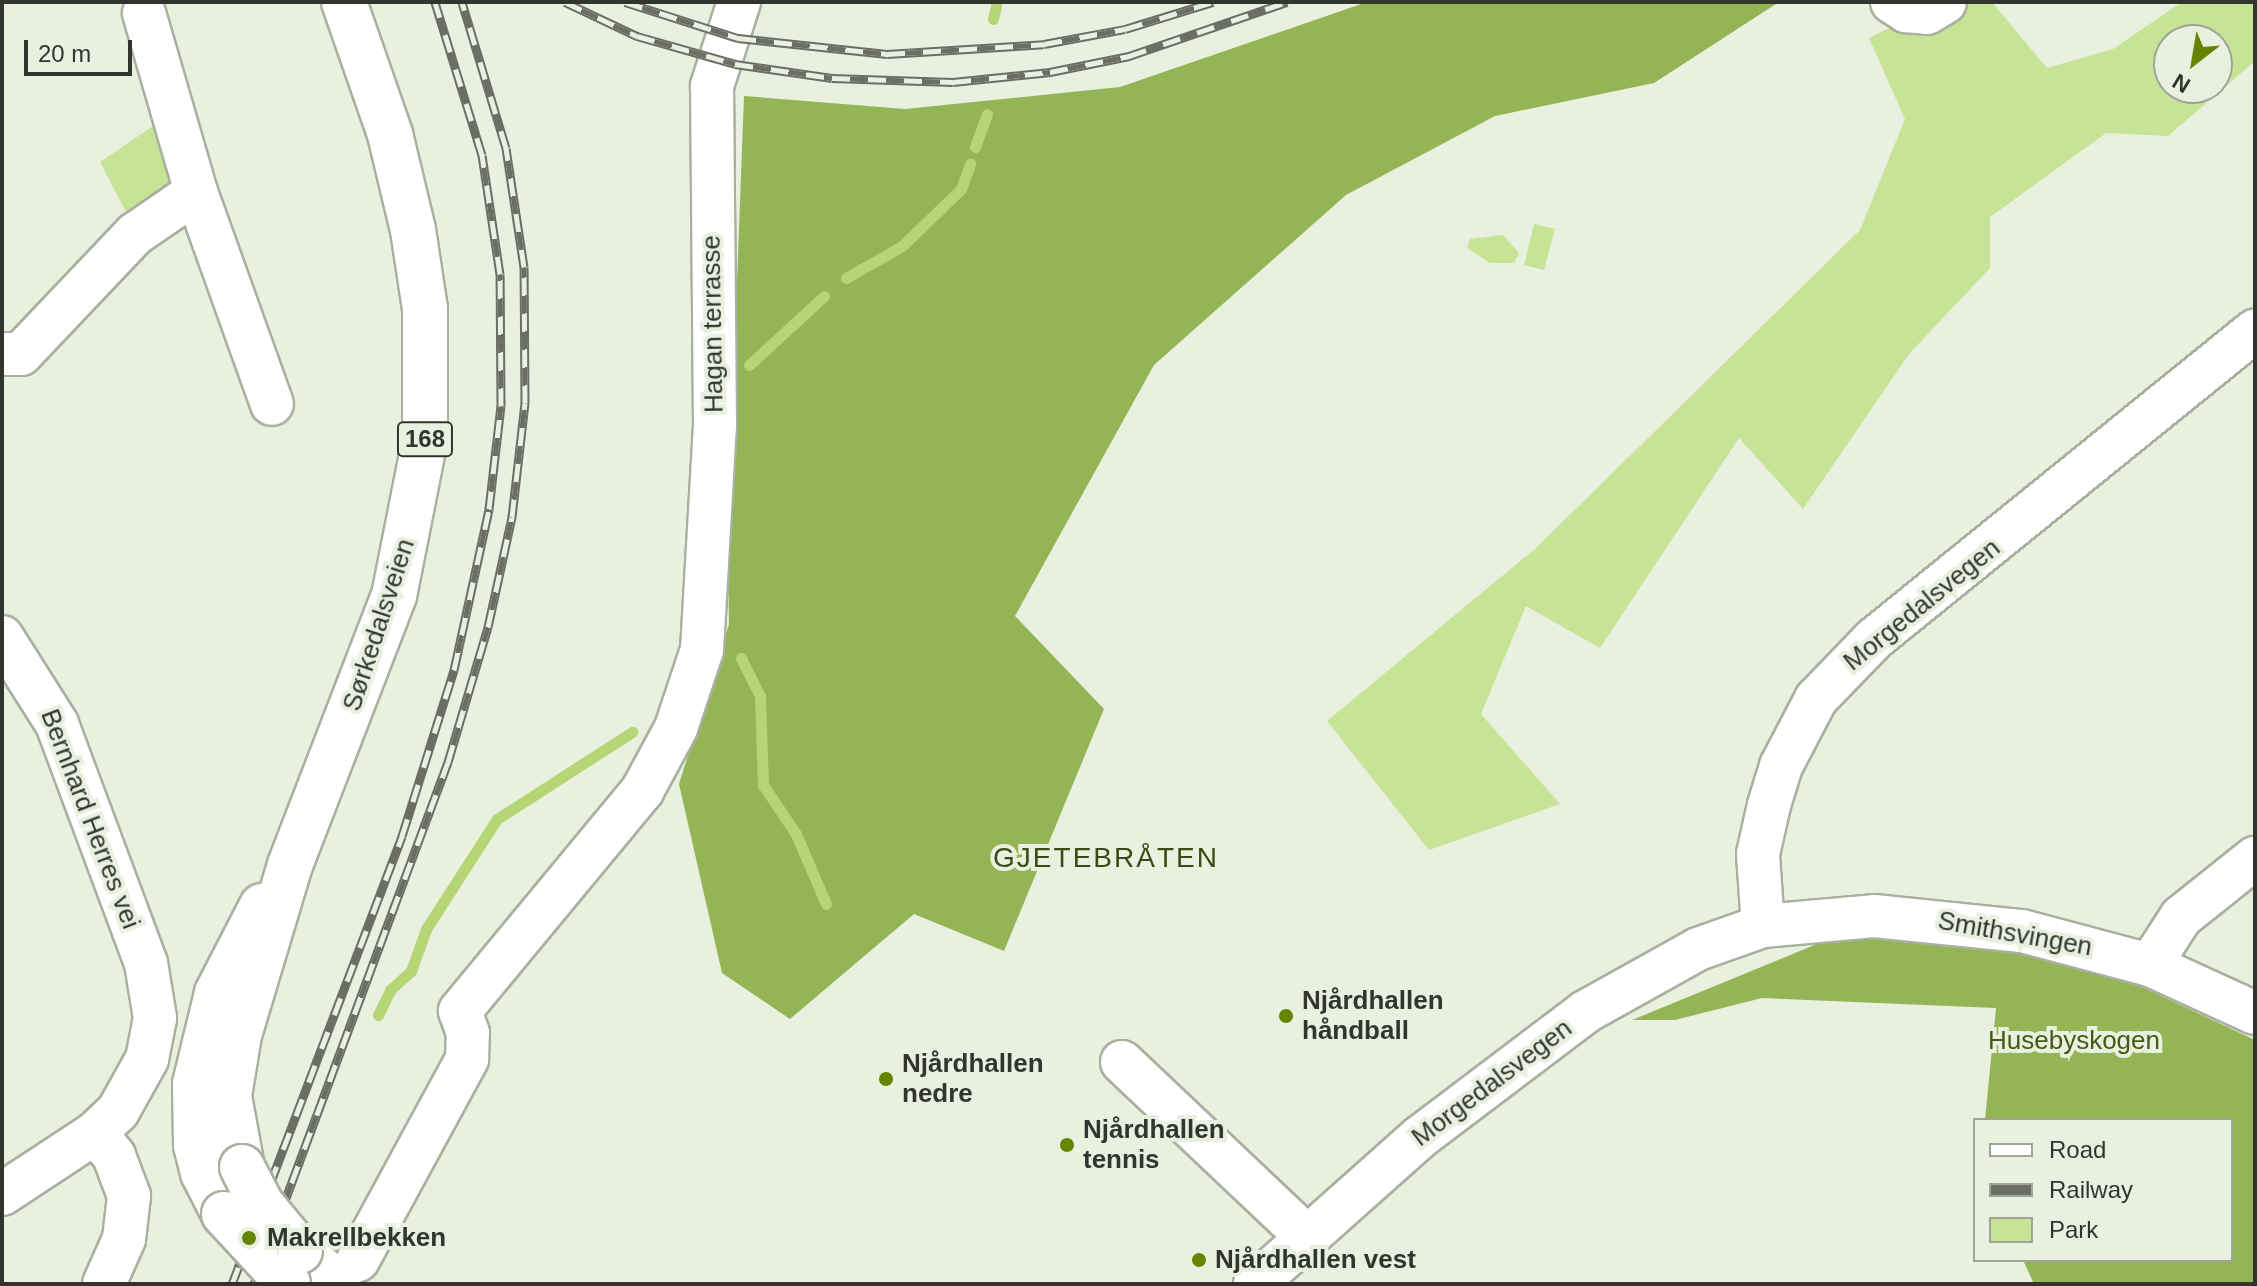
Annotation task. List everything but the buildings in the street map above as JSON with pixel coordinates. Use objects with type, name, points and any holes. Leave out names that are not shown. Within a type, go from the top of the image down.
[{"type":"main road","name":"Sørkedalsveien","points":[[292,1273],[242,1167],[231,1121],[232,1067],[290,865],[394,596],[425,440],[425,309],[413,230],[390,134],[344,2]]},
{"type":"main road","name":"Sørkedalsveien","points":[[290,865],[228,964],[198,1056],[196,1145],[203,1173],[224,1214],[292,1273],[348,1272]]},
{"type":"street","name":"Hagan terrasse","points":[[348,1272],[467,1059],[468,1033],[460,1011],[642,791],[676,728],[702,650],[715,426],[712,86],[739,2]]},
{"type":"street","points":[[1892,2],[1906,11],[1927,13],[1945,2]]},
{"type":"street","points":[[144,13],[196,192],[272,404]]},
{"type":"street","points":[[2,354],[21,354],[135,234],[196,192]]},
{"type":"street","name":"Morgedalsvegen","points":[[1255,1284],[1305,1235],[1420,1137],[1585,1012],[1698,949],[1763,926],[1758,854],[1769,805],[1781,766],[1816,699],[1874,639],[2255,331]]},
{"type":"street","name":"Bernhard Herres vei","points":[[2,637],[57,724],[146,963],[155,1018],[147,1059],[118,1111],[95,1133],[2,1194]]},
{"type":"street","points":[[2150,965],[2181,917],[2255,858]]},
{"type":"street","name":"Smithsvingen","points":[[1763,926],[1874,916],[1949,920],[2088,946],[2150,965],[2255,1013]]},
{"type":"street","points":[[1122,1062],[1305,1235]]},
{"type":"street","points":[[95,1133],[114,1156],[129,1196],[124,1239],[104,1284]]},
{"type":"green space","points":[[1367,2],[1779,2],[1654,83],[1495,116],[1346,195],[1154,365],[1015,616],[1104,709],[1004,951],[914,914],[790,1019],[722,973],[679,784],[729,624],[725,409],[735,335],[744,96],[905,109],[1120,87]]},
{"type":"green space","points":[[1940,2],[1992,2],[2047,68],[2113,49],[2182,2],[2255,2],[2255,61],[2233,80],[2233,24],[2153,24],[2153,104],[2205,104],[2168,136],[2106,133],[1990,217],[1990,268],[1909,354],[1803,509],[1739,438],[1600,648],[1526,606],[1481,714],[1560,804],[1429,850],[1327,721],[1536,548],[1860,230],[1905,119],[1869,38]]},
{"type":"green space","points":[[159,122],[175,184],[136,217],[126,212],[100,162]]},
{"type":"green space","points":[[1534,224],[1555,229],[1544,270],[1524,265]]},
{"type":"green space","points":[[1503,235],[1519,253],[1514,263],[1490,263],[1467,248],[1470,239]]},
{"type":"green space","name":"Husebyskogen","points":[[1846,932],[2091,963],[2255,1040],[2255,1284],[2034,1284],[2024,1262],[2233,1262],[2233,1118],[1985,1118],[1996,1008],[1762,998],[1675,1020],[1632,1020]]},
{"type":"waterway","name":"Makrellbekken","points":[[993,19],[997,2]]},
{"type":"waterway","name":"Makrellbekken","points":[[975,147],[987,114]]},
{"type":"waterway","name":"Makrellbekken","points":[[846,278],[902,246],[961,189],[970,164]]},
{"type":"waterway","name":"Makrellbekken","points":[[749,365],[824,296]]},
{"type":"waterway","points":[[741,658],[760,696],[763,785],[796,834],[826,904]]},
{"type":"waterway","name":"Makrellbekken","points":[[378,1015],[390,990],[411,971],[426,929],[497,819],[632,732]]},
{"type":"railway","points":[[232,1284],[402,836],[454,670],[489,509],[501,406],[500,274],[482,155],[435,2]]},
{"type":"railway","points":[[254,1284],[448,762],[488,627],[512,517],[525,403],[524,267],[506,148],[462,2]]},
{"type":"railway","points":[[565,2],[637,36],[735,64],[832,78],[953,82],[1050,72],[1129,56],[1287,2]]},
{"type":"railway","points":[[625,2],[738,38],[887,54],[1044,44],[1125,29],[1213,2]]},
{"type":"place","name":"Njårdhallen håndball","points":[[1286,1016]]},
{"type":"place","name":"Njårdhallen nedre","points":[[886,1079]]},
{"type":"place","name":"Njårdhallen tennis","points":[[1067,1145]]},
{"type":"place","name":"Makrellbekken","points":[[249,1238]]},
{"type":"place","name":"Njårdhallen vest","points":[[1199,1260]]},
{"type":"district","name":"GJETEBRÅTEN","points":[[1106,858]]}]
